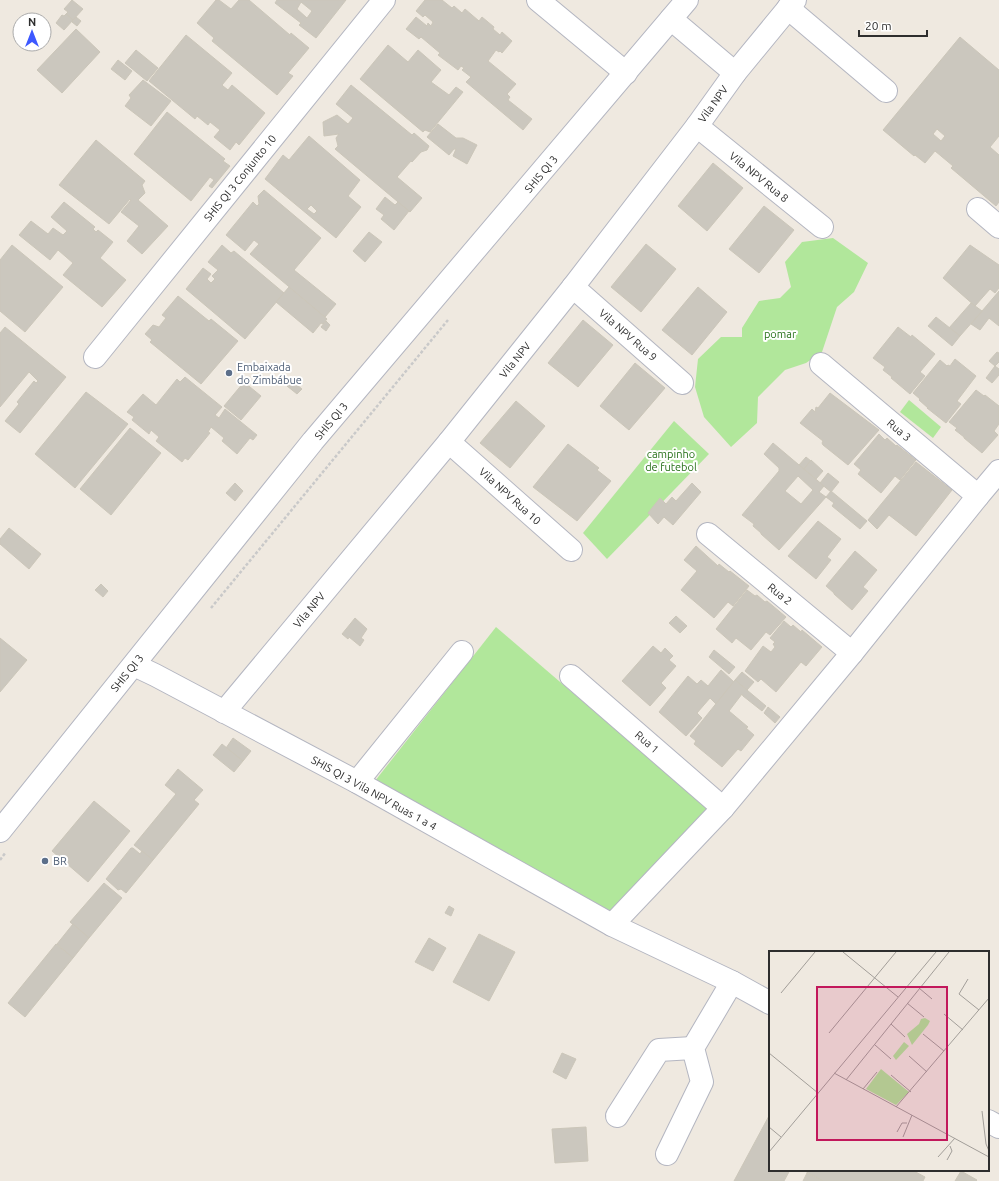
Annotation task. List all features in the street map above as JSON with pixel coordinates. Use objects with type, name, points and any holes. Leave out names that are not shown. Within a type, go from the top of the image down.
[{"type":"street","name":"SHIS QI 3 Conjunto 10","points":[[96,357],[384,0]]},
{"type":"street","points":[[538,0],[626,73]]},
{"type":"street","name":"SHIS QI 3","points":[[5,826],[313,441],[687,0]]},
{"type":"street","points":[[792,4],[886,90]]},
{"type":"street","name":"Vila NPV","points":[[224,712],[449,442],[573,287],[697,126],[735,72],[792,4]]},
{"type":"street","points":[[671,19],[735,72]]},
{"type":"street","name":"Vila NPV Rua 8","points":[[697,126],[822,228]]},
{"type":"street","points":[[978,210],[999,227]]},
{"type":"street","name":"Vila NPV Rua 9","points":[[573,287],[682,383]]},
{"type":"street","name":"Rua 3","points":[[821,364],[978,496]]},
{"type":"street","name":"Vila NPV Rua 10","points":[[449,442],[571,550]]},
{"type":"street","points":[[612,925],[724,808],[999,471]]},
{"type":"street","name":"Rua 2","points":[[708,534],[852,653]]},
{"type":"street","points":[[357,782],[462,652]]},
{"type":"street","name":"SHIS QI 3 Vila NPV Ruas 1 a 4","points":[[134,665],[357,782],[612,925],[732,982],[769,1002]]},
{"type":"street","name":"Rua 1","points":[[571,676],[724,808]]},
{"type":"street","points":[[667,1154],[702,1082],[693,1048],[732,982]]},
{"type":"street","points":[[617,1116],[659,1050],[693,1048]]},
{"type":"street","points":[[989,1122],[999,1127]]},
{"type":"path","points":[[206,613],[448,319]]},
{"type":"path","points":[[0,860],[5,826]]},
{"type":"green space","name":"pomar","points":[[833,238],[868,263],[854,292],[837,307],[822,352],[806,363],[785,370],[758,397],[757,423],[731,447],[704,417],[695,387],[698,359],[721,337],[742,337],[742,328],[759,301],[780,298],[791,287],[785,262],[802,242]]},
{"type":"green space","points":[[909,400],[941,427],[933,438],[900,412]]},
{"type":"green space","name":"campinho de futebol","points":[[674,421],[709,454],[607,559],[583,533]]},
{"type":"green space","points":[[496,627],[708,809],[610,911],[375,781]]},
{"type":"building","points":[[72,0],[83,9],[73,20],[66,14],[68,12],[64,9]]},
{"type":"building","points":[[216,0],[219,0],[231,9],[239,0],[249,0],[290,35],[291,33],[309,48],[288,73],[293,76],[277,95],[212,41],[214,38],[197,23]]},
{"type":"building","points":[[277,0],[346,0],[316,38],[299,25],[301,23],[275,3]],"holes":[[[301,2],[312,11],[307,18],[297,9]]]},
{"type":"building","points":[[425,0],[442,0],[452,8],[454,6],[462,13],[465,9],[479,21],[482,17],[494,27],[493,29],[500,35],[502,32],[512,41],[502,53],[496,50],[488,61],[516,84],[507,94],[510,97],[508,100],[532,119],[523,130],[466,82],[471,77],[462,70],[464,68],[461,66],[458,70],[438,55],[440,53],[421,37],[419,39],[406,29],[416,17],[427,26],[428,23],[431,26],[433,22],[425,15],[423,17],[416,11]]},
{"type":"building","points":[[66,14],[73,20],[64,30],[56,23],[62,15],[64,16]]},
{"type":"building","points":[[76,17],[81,21],[77,26],[72,22]]},
{"type":"building","points":[[76,29],[100,52],[62,93],[37,70]]},
{"type":"building","points":[[186,35],[232,73],[222,85],[223,86],[228,90],[232,85],[265,113],[239,145],[236,142],[230,150],[214,137],[220,130],[210,122],[208,125],[197,116],[195,119],[149,81]]},
{"type":"building","points":[[960,37],[999,70],[999,136],[990,147],[999,155],[999,202],[996,206],[951,168],[953,166],[935,151],[925,163],[915,155],[914,156],[883,130]],"holes":[[[937,129],[945,136],[941,141],[933,134]]]},
{"type":"building","points":[[388,45],[408,62],[418,50],[441,70],[431,82],[449,95],[456,87],[463,92],[430,132],[425,130],[423,132],[360,79]]},
{"type":"building","points":[[136,50],[158,68],[147,81],[125,63]]},
{"type":"building","points":[[118,60],[132,71],[125,80],[111,69]]},
{"type":"building","points":[[143,80],[171,101],[151,126],[125,106],[131,98],[129,95]]},
{"type":"building","points":[[351,85],[412,135],[414,133],[429,146],[427,150],[421,152],[412,162],[411,161],[397,177],[422,198],[410,212],[335,149],[338,146],[336,138],[339,134],[324,136],[323,122],[337,115],[348,124],[353,118],[336,104]]},
{"type":"building","points":[[167,112],[225,159],[223,161],[230,166],[212,188],[209,186],[214,180],[210,177],[191,201],[134,154]]},
{"type":"building","points":[[438,124],[456,138],[463,138],[477,145],[467,164],[453,156],[456,149],[454,149],[449,155],[427,137]]},
{"type":"building","points":[[309,136],[360,180],[348,196],[361,207],[336,238],[265,179],[283,155],[289,160]],"holes":[[[311,205],[317,211],[314,214],[307,209]]]},
{"type":"building","points":[[96,140],[145,181],[142,185],[145,193],[138,200],[168,226],[142,254],[127,241],[139,226],[121,212],[131,200],[130,199],[109,224],[59,185]]},
{"type":"building","points":[[713,163],[743,188],[707,231],[678,206]]},
{"type":"building","points":[[264,190],[321,238],[294,270],[336,304],[325,317],[250,254],[259,244],[254,240],[245,251],[226,235],[253,202],[257,206],[259,204],[258,196]]},
{"type":"building","points":[[385,197],[395,205],[398,202],[409,211],[394,230],[381,219],[384,215],[376,209]]},
{"type":"building","points":[[64,202],[95,227],[93,229],[96,232],[98,230],[113,242],[100,258],[126,280],[102,307],[63,275],[73,263],[58,250],[50,260],[19,235],[31,221],[48,234],[53,228],[63,235],[67,231],[51,217]]},
{"type":"building","points":[[764,206],[794,230],[759,273],[729,249]]},
{"type":"building","points":[[369,232],[382,242],[365,262],[353,251]]},
{"type":"building","points":[[646,244],[676,269],[641,312],[611,287]]},
{"type":"building","points":[[12,245],[63,287],[25,332],[0,311],[0,260]]},
{"type":"building","points":[[222,245],[231,253],[234,251],[284,293],[245,339],[186,289],[203,268],[211,274],[207,279],[211,283],[215,279],[212,276],[218,270],[208,262]]},
{"type":"building","points":[[970,245],[999,265],[999,288],[995,293],[990,289],[975,306],[943,278]]},
{"type":"building","points":[[289,287],[327,319],[323,324],[321,323],[313,333],[276,302]]},
{"type":"building","points":[[698,287],[727,312],[692,355],[662,330]]},
{"type":"building","points":[[999,291],[999,326],[989,318],[980,330],[971,324]]},
{"type":"building","points":[[178,296],[209,321],[211,319],[238,341],[201,384],[150,342],[152,340],[145,334],[153,325],[159,327],[166,318],[162,315]]},
{"type":"building","points":[[971,303],[982,311],[960,336],[949,328]]},
{"type":"building","points":[[936,317],[960,336],[952,346],[928,326]]},
{"type":"building","points":[[583,320],[613,345],[578,387],[548,363]]},
{"type":"building","points":[[326,321],[330,325],[326,331],[321,327]]},
{"type":"building","points":[[5,327],[66,377],[20,433],[5,421],[19,404],[17,402],[34,381],[36,383],[38,381],[29,372],[0,407],[0,333]]},
{"type":"building","points":[[898,327],[911,337],[912,335],[935,354],[920,372],[925,376],[910,394],[883,370],[885,367],[873,358]]},
{"type":"building","points":[[997,352],[999,353],[999,362],[995,366],[989,361]]},
{"type":"building","points":[[955,359],[976,376],[957,401],[961,404],[946,423],[927,408],[913,393],[940,360],[947,366],[950,366]]},
{"type":"building","points":[[635,363],[665,388],[629,430],[600,406]]},
{"type":"building","points":[[995,366],[999,369],[999,375],[992,383],[986,378]]},
{"type":"building","points":[[185,377],[222,407],[215,415],[219,418],[225,409],[257,435],[253,440],[250,438],[237,454],[222,441],[224,438],[211,427],[208,432],[210,433],[188,460],[185,458],[182,462],[156,441],[159,437],[151,430],[149,434],[132,420],[134,417],[127,412],[143,394],[156,405],[177,379],[180,382]]},
{"type":"building","points":[[292,381],[302,389],[297,394],[287,386]]},
{"type":"building","points":[[244,382],[261,396],[241,420],[224,406]]},
{"type":"building","points":[[976,390],[999,406],[999,424],[994,431],[998,435],[982,453],[955,430],[957,428],[949,422]]},
{"type":"building","points":[[86,392],[128,424],[75,488],[35,454]]},
{"type":"building","points":[[830,393],[879,430],[848,465],[823,445],[823,441],[800,423],[812,409],[815,412],[816,407],[818,408]]},
{"type":"building","points":[[516,401],[545,426],[510,468],[480,443]]},
{"type":"building","points":[[130,428],[161,453],[111,515],[80,489]]},
{"type":"building","points":[[879,434],[885,440],[887,438],[916,460],[900,480],[895,476],[881,493],[858,474],[861,470],[854,464]]},
{"type":"building","points":[[773,443],[824,486],[819,492],[826,497],[779,550],[753,526],[754,524],[742,515],[779,471],[779,468],[764,454]],"holes":[[[798,476],[813,490],[801,504],[785,491]]]},
{"type":"building","points":[[568,444],[599,468],[597,470],[611,481],[577,521],[533,487]]},
{"type":"building","points":[[806,457],[811,461],[804,469],[799,465]]},
{"type":"building","points":[[811,460],[823,471],[816,479],[804,469]]},
{"type":"building","points":[[916,462],[952,490],[916,536],[889,515],[877,529],[868,520]]},
{"type":"building","points":[[828,473],[839,482],[831,492],[820,483]]},
{"type":"building","points":[[235,483],[243,491],[235,501],[226,493]]},
{"type":"building","points":[[692,483],[701,492],[673,525],[664,517],[658,524],[648,513],[660,498],[666,504],[672,497],[676,501]]},
{"type":"building","points":[[831,491],[867,521],[860,529],[832,506],[834,503],[826,497]]},
{"type":"building","points":[[818,521],[841,539],[827,557],[831,560],[816,579],[788,556]]},
{"type":"building","points":[[9,528],[41,554],[29,569],[0,544],[0,539]]},
{"type":"building","points":[[696,546],[718,566],[719,564],[729,572],[730,571],[749,586],[733,606],[728,602],[714,618],[681,590],[697,571],[684,560]]},
{"type":"building","points":[[855,551],[877,570],[863,587],[868,591],[852,610],[826,586]]},
{"type":"building","points":[[101,584],[108,591],[103,597],[95,590]]},
{"type":"building","points":[[747,590],[755,596],[757,595],[765,602],[767,601],[786,617],[770,635],[766,632],[751,650],[736,638],[732,643],[716,629]]},
{"type":"building","points":[[676,616],[687,626],[680,633],[669,623]]},
{"type":"building","points":[[355,618],[367,629],[361,638],[364,640],[360,646],[349,637],[348,639],[342,634]]},
{"type":"building","points":[[784,621],[791,627],[793,625],[801,632],[802,630],[822,647],[806,666],[801,662],[776,692],[761,679],[758,682],[745,671],[763,646],[771,652],[775,647],[773,644],[775,642],[770,638]]},
{"type":"building","points":[[0,638],[27,660],[0,692]]},
{"type":"building","points":[[653,646],[661,653],[665,648],[673,656],[669,660],[676,666],[661,683],[666,688],[650,706],[622,681]]},
{"type":"building","points":[[714,650],[735,667],[729,674],[709,657]]},
{"type":"building","points":[[721,670],[734,682],[716,704],[710,698],[697,713],[702,718],[686,736],[659,712],[688,676],[697,684],[701,680],[708,686]]},
{"type":"building","points":[[742,672],[754,682],[747,690],[735,680]]},
{"type":"building","points":[[735,680],[766,706],[762,711],[742,694],[729,711],[748,727],[746,728],[754,735],[741,751],[738,749],[722,767],[694,744],[696,741],[690,736]]},
{"type":"building","points":[[768,707],[780,717],[775,723],[764,713]]},
{"type":"building","points":[[233,738],[251,751],[243,761],[226,748]]},
{"type":"building","points":[[222,744],[243,761],[234,772],[213,755]]},
{"type":"building","points":[[178,769],[203,790],[194,800],[199,804],[153,860],[134,845],[176,794],[165,785]]},
{"type":"building","points":[[94,801],[130,831],[88,882],[52,851]]},
{"type":"building","points":[[131,848],[140,854],[142,851],[153,860],[126,893],[121,889],[118,890],[106,879]]},
{"type":"building","points":[[104,883],[122,898],[89,938],[70,922]]},
{"type":"building","points":[[449,906],[454,909],[451,916],[445,913]]},
{"type":"building","points":[[73,924],[89,938],[73,958],[57,944]]},
{"type":"building","points":[[479,934],[515,952],[489,1001],[453,982]]},
{"type":"building","points":[[429,938],[446,948],[433,971],[415,962]]},
{"type":"building","points":[[56,944],[73,958],[25,1017],[8,1003]]},
{"type":"building","points":[[562,1053],[576,1059],[566,1079],[553,1072]]},
{"type":"building","points":[[769,1116],[769,1171],[789,1171],[784,1181],[734,1181]]},
{"type":"building","points":[[586,1127],[588,1161],[555,1163],[552,1129]]},
{"type":"building","points":[[805,1171],[914,1171],[925,1177],[923,1181],[823,1181]]},
{"type":"building","points":[[961,1171],[977,1180],[955,1181]]},
{"type":"building","points":[[807,1173],[823,1181],[803,1181]]},
{"type":"place","name":"Embaixada do Zimbábue","points":[[229,373]]},
{"type":"place","name":"BR","points":[[45,861]]}]
